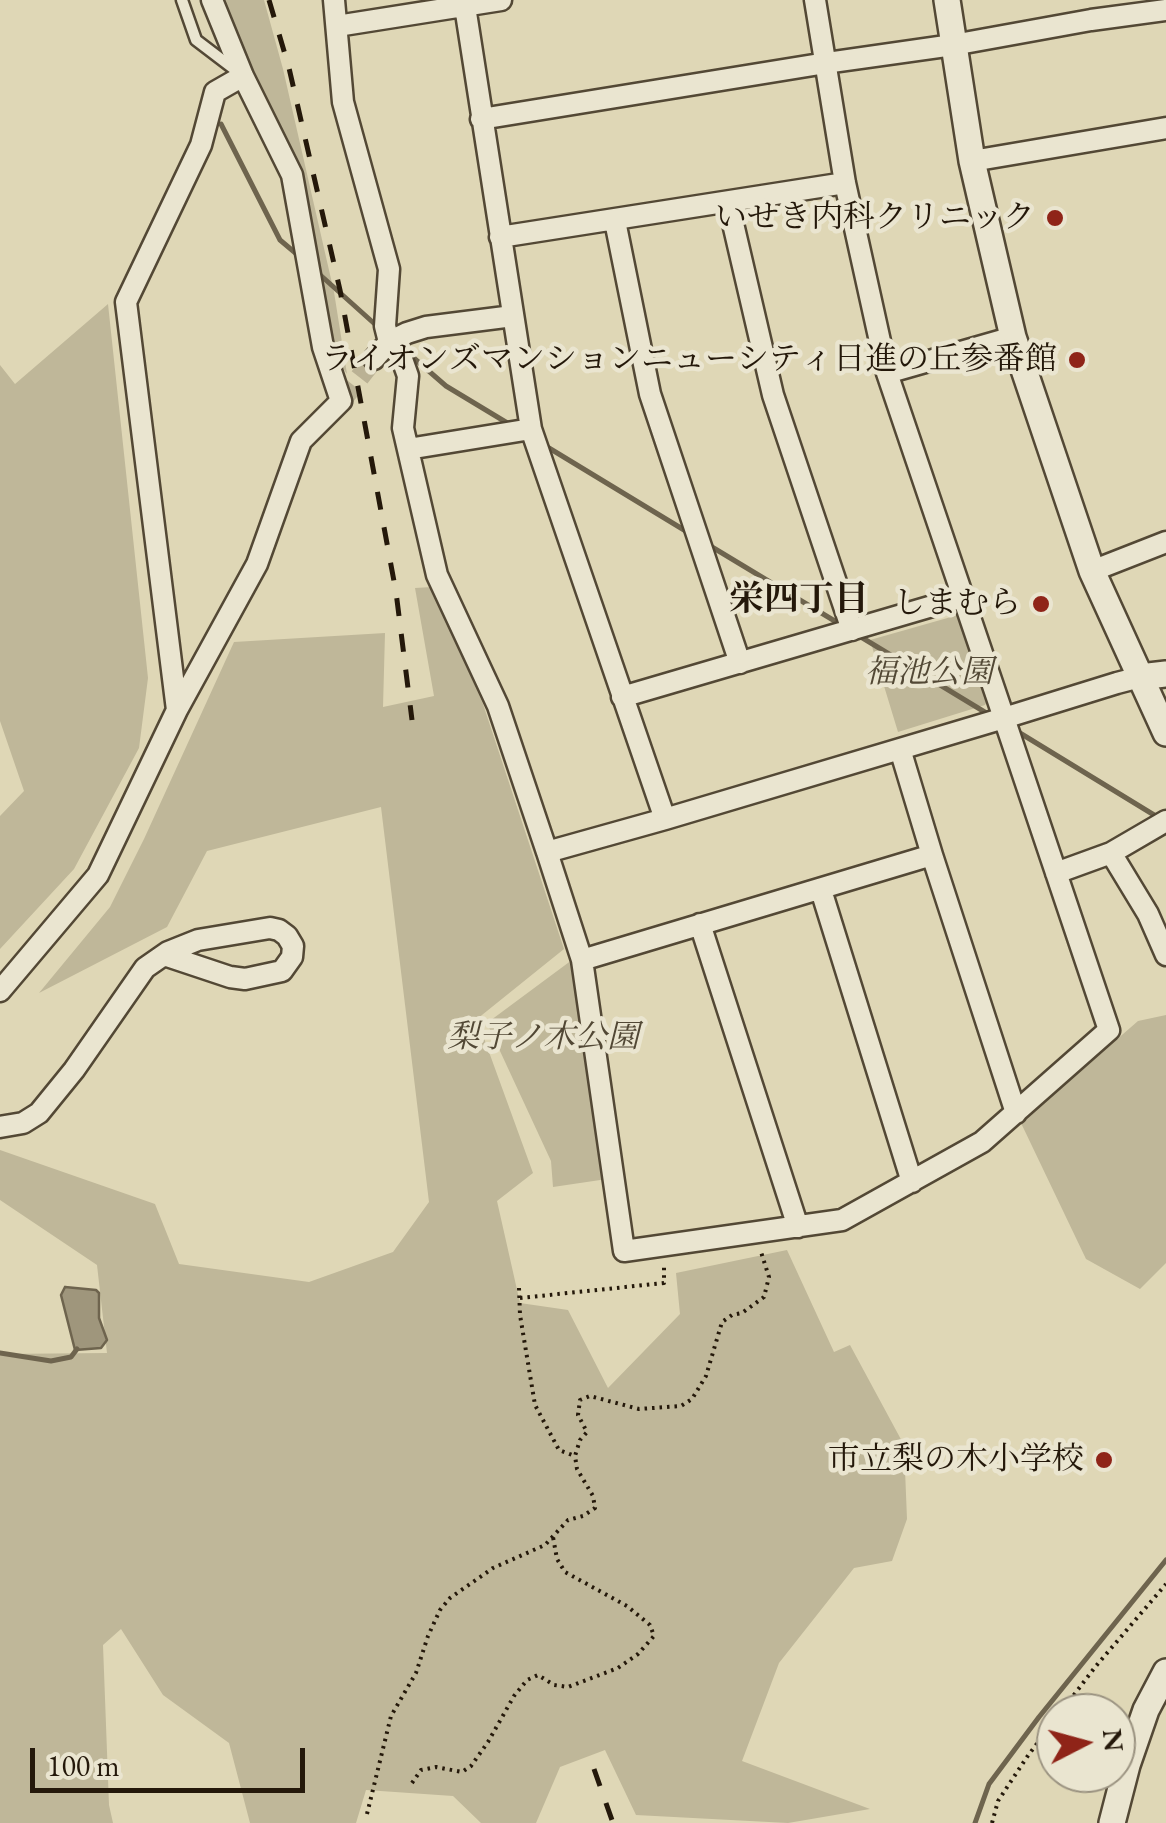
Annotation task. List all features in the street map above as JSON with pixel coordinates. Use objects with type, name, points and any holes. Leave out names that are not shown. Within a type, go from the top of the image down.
[{"type":"street","points":[[0,991],[98,874],[177,710],[257,564],[301,442],[341,400],[323,347],[292,174],[242,76],[212,0]]},
{"type":"street","points":[[334,0],[344,102],[389,270],[384,326],[408,376],[403,428],[408,450],[437,575],[498,706],[582,960],[624,1251],[842,1220],[982,1142],[1110,1030],[887,373],[845,183],[815,0]]},
{"type":"street","points":[[337,26],[501,0]]},
{"type":"street","points":[[947,0],[972,161],[1013,337],[1092,572],[1166,733]]},
{"type":"street","points":[[464,3],[531,429],[665,819]]},
{"type":"street","points":[[481,119],[954,45],[1089,10],[1166,10]]},
{"type":"street","points":[[177,710],[126,302],[201,145],[214,92],[242,76]]},
{"type":"street","points":[[972,161],[1166,128]]},
{"type":"street","points":[[500,238],[845,183]]},
{"type":"street","points":[[728,202],[772,395],[852,630]]},
{"type":"street","points":[[615,221],[650,394],[740,663]]},
{"type":"street","points":[[374,359],[389,342],[407,333],[513,316]]},
{"type":"street","points":[[887,373],[1013,337]]},
{"type":"street","points":[[408,450],[531,429]]},
{"type":"street","points":[[1092,572],[1166,542]]},
{"type":"street","points":[[622,697],[964,597]]},
{"type":"street","points":[[548,852],[1140,677],[1166,674]]},
{"type":"street","points":[[900,749],[1016,1113]]},
{"type":"street","points":[[1056,873],[1111,854],[1166,821]]},
{"type":"street","points":[[1111,854],[1148,914],[1166,956]]},
{"type":"street","points":[[582,960],[932,855]]},
{"type":"street","points":[[822,890],[912,1182]]},
{"type":"street","points":[[700,924],[798,1227]]},
{"type":"street","points":[[0,1128],[23,1123],[39,1112],[74,1070],[145,968],[164,955],[198,940],[270,928],[287,936],[292,946],[292,957],[282,972],[245,979],[164,955]]},
{"type":"street","points":[[1112,1823],[1139,1728],[1166,1672]]},
{"type":"lane","points":[[182,0],[196,40],[242,76]]},
{"type":"path","points":[[366,1814],[391,1716],[416,1673],[440,1610],[450,1598],[493,1568],[545,1545],[568,1520],[594,1508],[593,1496],[574,1456],[586,1432],[578,1415],[580,1400],[590,1396],[639,1409],[681,1406],[692,1399],[706,1376],[722,1322],[764,1296],[769,1277],[758,1233]]},
{"type":"path","points":[[520,1298],[664,1283],[663,1246]]},
{"type":"path","points":[[520,1288],[520,1315],[535,1404],[559,1450],[574,1456]]},
{"type":"path","points":[[412,1783],[421,1770],[462,1772],[471,1766],[527,1680],[538,1675],[554,1685],[568,1687],[618,1668],[654,1636],[650,1625],[627,1606],[565,1572],[557,1559],[553,1536]]},
{"type":"path","points":[[1075,1693],[1166,1584]]},
{"type":"path","points":[[992,1823],[998,1801],[1036,1744]]},
{"type":"green space","points":[[219,0],[264,0],[334,292],[347,374],[327,345],[297,173]]},
{"type":"green space","points":[[108,304],[148,678],[139,748],[74,869],[0,949],[0,816],[24,791],[0,721],[0,365],[15,384]]},
{"type":"green space","points":[[432,587],[483,704],[564,949],[477,1019],[533,1173],[497,1201],[520,1303],[568,1310],[608,1388],[680,1314],[676,1273],[787,1250],[834,1352],[850,1345],[904,1445],[907,1519],[892,1561],[854,1568],[779,1663],[742,1761],[870,1809],[788,1823],[636,1815],[605,1750],[560,1767],[536,1823],[481,1823],[453,1796],[366,1790],[356,1823],[250,1823],[229,1743],[163,1695],[121,1629],[103,1645],[113,1823],[0,1823],[0,1354],[107,1353],[97,1265],[0,1200],[0,1150],[155,1204],[179,1264],[309,1282],[393,1252],[429,1202],[381,807],[207,851],[167,927],[39,993],[110,907],[234,642],[385,633],[383,707],[434,696],[415,588]]},
{"type":"green space","name":"福池公園","points":[[958,615],[988,700],[985,705],[898,732],[870,640]]},
{"type":"green space","name":"梨子ノ木公園","points":[[576,957],[607,1179],[553,1187],[551,1161],[487,1023]]},
{"type":"green space","points":[[1166,1015],[1166,1263],[1140,1289],[1086,1259],[1021,1123],[1138,1021]]},
{"type":"shaded area","points":[[65,1287],[99,1293],[99,1318],[107,1340],[101,1348],[75,1350],[61,1295]]},
{"type":"waterway","points":[[221,124],[280,240],[299,256]]},
{"type":"waterway","points":[[318,273],[377,326]]},
{"type":"waterway","points":[[408,353],[446,386],[509,424]]},
{"type":"waterway","points":[[544,445],[689,533]]},
{"type":"waterway","points":[[707,544],[843,626]]},
{"type":"waterway","points":[[856,634],[988,714]]},
{"type":"waterway","points":[[1015,730],[1159,818]]},
{"type":"waterway","points":[[0,1353],[51,1361],[71,1357],[77,1349]]},
{"type":"waterway","points":[[975,1823],[989,1784],[1166,1560]]},
{"type":"tunnel","points":[[341,401],[374,359]]},
{"type":"railway","points":[[269,0],[289,68],[340,290],[396,592],[412,720]]},
{"type":"railway","points":[[594,1769],[613,1823]]},
{"type":"place","name":"いせき内科クリニック","points":[[1055,218]]},
{"type":"place","name":"ライオンズマンションニューシティ日進の丘参番館","points":[[1077,360]]},
{"type":"place","name":"しまむら","points":[[1041,604]]},
{"type":"place","name":"市立梨の木小学校","points":[[1104,1460]]},
{"type":"district","name":"栄四丁目","points":[[799,600]]}]
